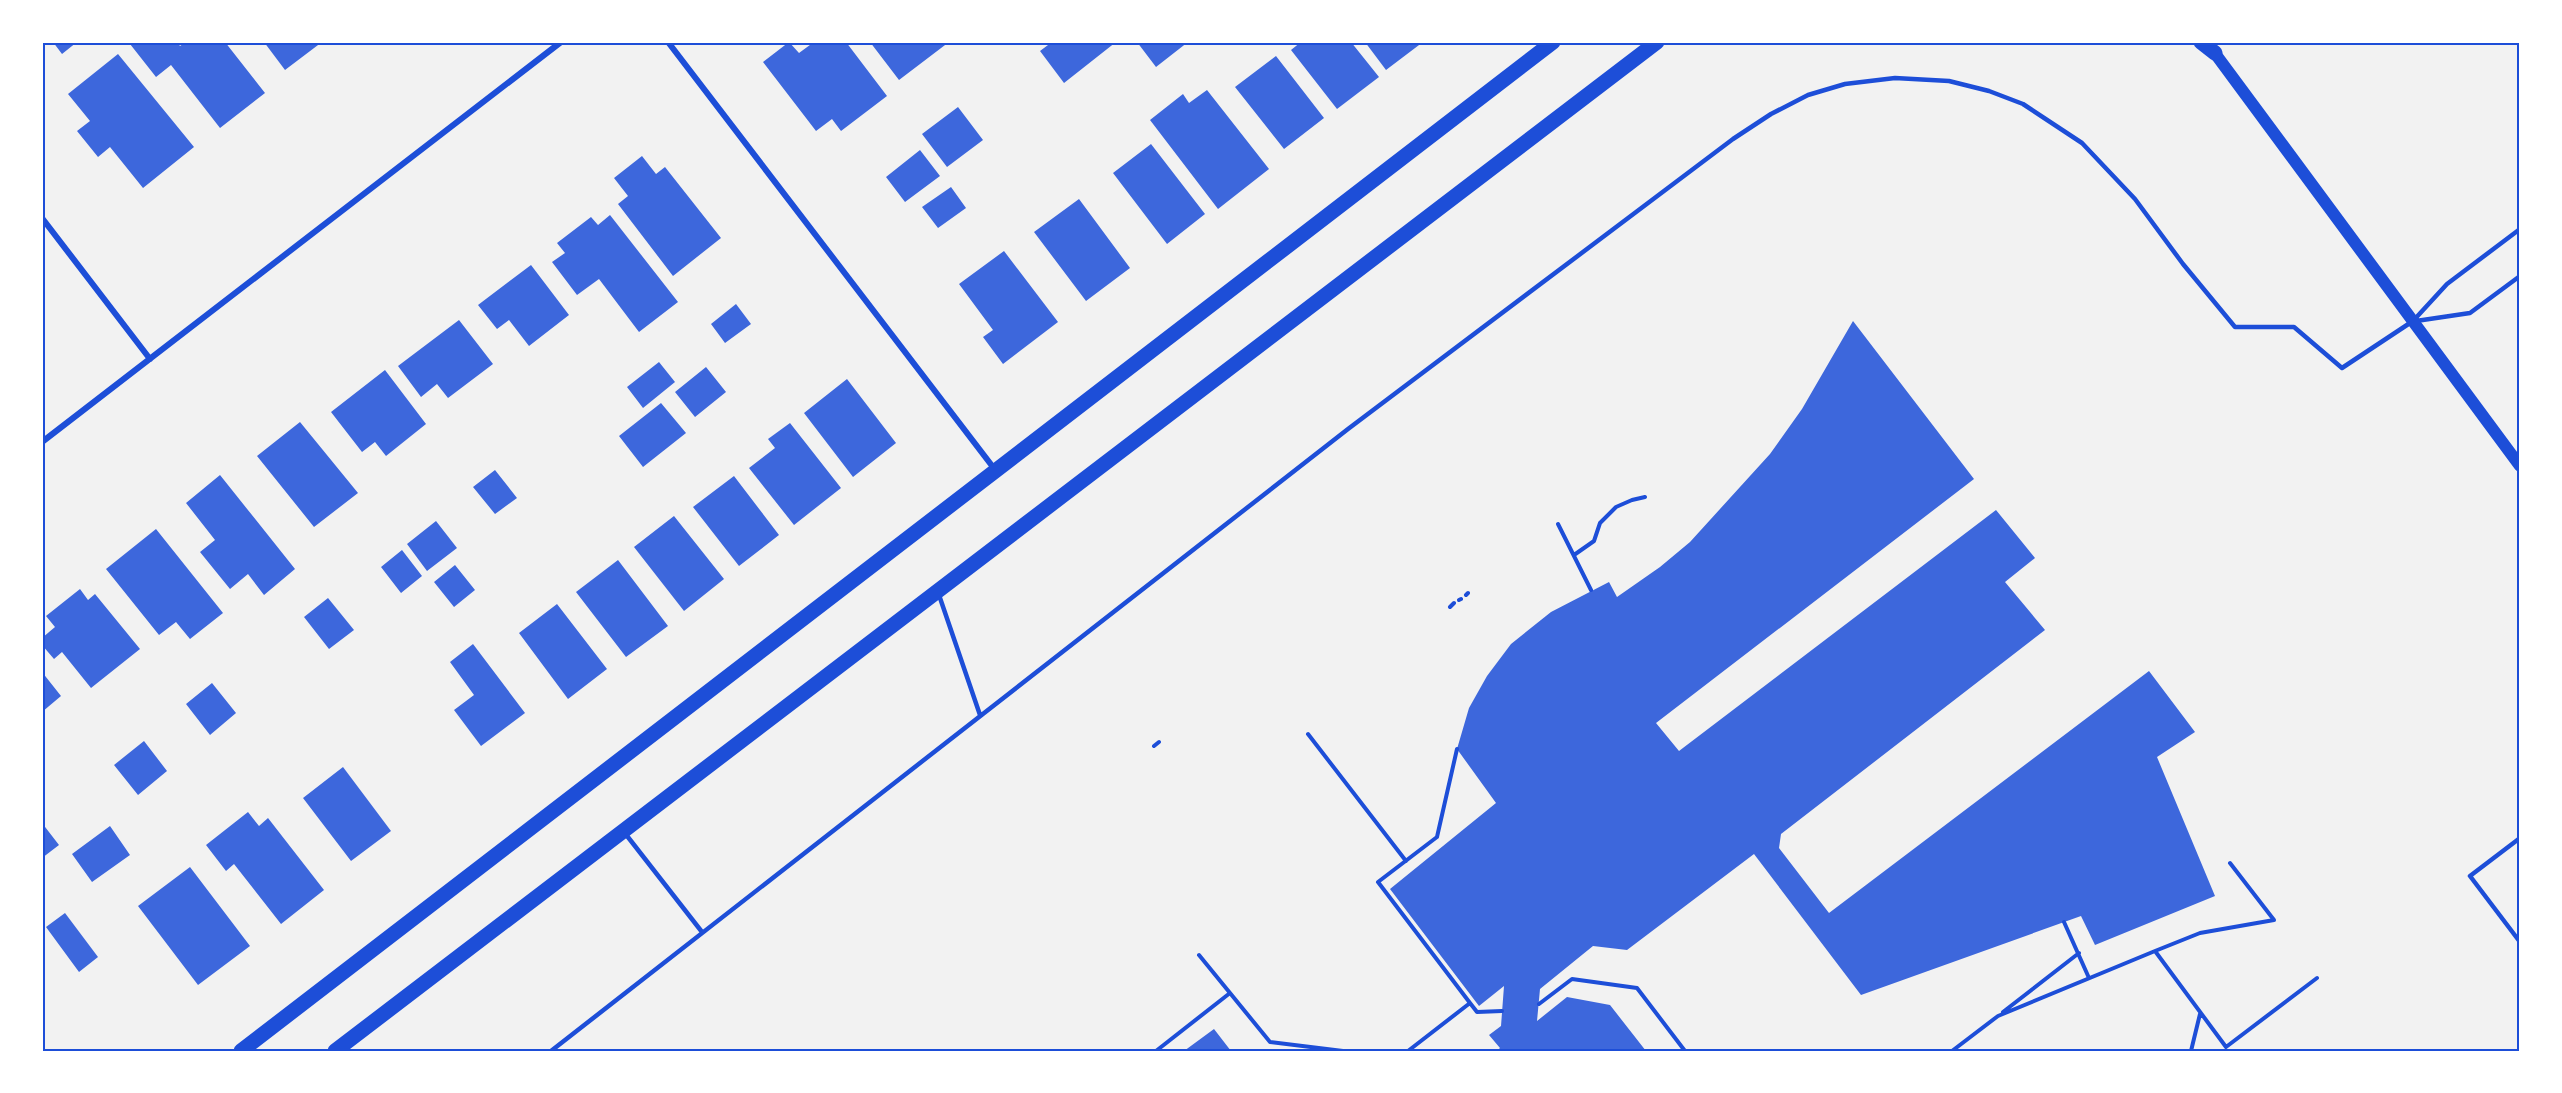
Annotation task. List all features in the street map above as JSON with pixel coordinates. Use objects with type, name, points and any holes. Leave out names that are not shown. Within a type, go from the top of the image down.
[{"type":"main road","points":[[241,1051],[1553,42]]},
{"type":"main road","points":[[335,1051],[1657,42]]},
{"type":"main road","points":[[2201,42],[2211,47],[2520,466]]},
{"type":"street","points":[[42,442],[561,42]]},
{"type":"street","points":[[668,42],[996,472]]},
{"type":"street","points":[[42,218],[150,359]]},
{"type":"lane","points":[[551,1051],[1365,416],[1733,139],[1771,114],[1808,94],[1845,84],[1895,78],[1949,81],[1989,91],[2023,104],[2082,142],[2134,198],[2183,264],[2235,327],[2294,327],[2342,368],[2413,321],[2448,284],[2520,229]]},
{"type":"lane","points":[[2413,321],[2470,313],[2520,276]]},
{"type":"lane","points":[[937,590],[980,715]]},
{"type":"lane","points":[[623,831],[702,932]]},
{"type":"lane","points":[[2520,838],[2470,876],[2520,942]]},
{"type":"path","points":[[1574,555],[1594,541],[1600,524],[1616,507],[1646,497]]},
{"type":"path","points":[[1558,524],[1591,590]]},
{"type":"path","points":[[1308,734],[1406,861]]},
{"type":"path","points":[[1154,746],[1159,742]]},
{"type":"path","points":[[1457,749],[1437,837],[1378,882],[1477,1012],[1502,1011]]},
{"type":"path","points":[[1998,1016],[2200,933],[2274,920],[2230,863]]},
{"type":"path","points":[[2064,922],[2089,978]]},
{"type":"path","points":[[2155,951],[2226,1047],[2317,978]]},
{"type":"path","points":[[1952,1051],[2079,953]]},
{"type":"path","points":[[1199,955],[1270,1042],[1343,1051]]},
{"type":"path","points":[[1539,1004],[1572,979],[1637,988],[1685,1051]]},
{"type":"path","points":[[1156,1051],[1230,993]]},
{"type":"path","points":[[1408,1051],[1470,1003]]},
{"type":"path","points":[[2191,1051],[2200,1013]]},
{"type":"building","points":[[53,42],[77,42],[62,54]]},
{"type":"building","points":[[133,42],[177,42],[180,46],[186,42],[225,42],[265,93],[220,128],[171,65],[156,77],[130,44]]},
{"type":"building","points":[[264,42],[322,42],[285,70]]},
{"type":"building","points":[[789,42],[799,53],[814,42],[846,42],[887,96],[841,131],[832,119],[816,131],[763,62]]},
{"type":"building","points":[[870,42],[949,42],[899,80]]},
{"type":"building","points":[[1052,42],[1116,42],[1064,83],[1040,51]]},
{"type":"building","points":[[1137,42],[1188,42],[1156,67]]},
{"type":"building","points":[[1301,42],[1351,42],[1379,77],[1337,109],[1291,50]]},
{"type":"building","points":[[1365,42],[1423,42],[1386,70]]},
{"type":"building","points":[[118,54],[194,147],[143,188],[110,147],[98,157],[77,131],[90,121],[68,94]]},
{"type":"building","points":[[1276,56],[1324,118],[1284,149],[1235,87]]},
{"type":"building","points":[[1207,90],[1269,169],[1218,209],[1150,120],[1183,94],[1189,103]]},
{"type":"building","points":[[958,107],[983,140],[947,167],[922,134]]},
{"type":"building","points":[[1151,144],[1205,214],[1167,244],[1113,173]]},
{"type":"building","points":[[920,150],[940,176],[905,202],[886,177]]},
{"type":"building","points":[[642,156],[656,174],[665,167],[721,238],[673,276],[618,204],[628,196],[614,178]]},
{"type":"building","points":[[951,187],[966,208],[938,228],[922,207]]},
{"type":"building","points":[[1079,199],[1130,268],[1086,301],[1034,232]]},
{"type":"building","points":[[610,215],[678,302],[639,332],[599,279],[577,295],[552,262],[565,253],[557,243],[591,217],[598,225]]},
{"type":"building","points":[[1004,251],[1058,322],[1003,364],[983,337],[993,330],[959,284]]},
{"type":"building","points":[[531,265],[569,315],[529,346],[509,320],[497,329],[478,305]]},
{"type":"building","points":[[736,304],[751,324],[725,343],[711,324]]},
{"type":"building","points":[[459,320],[493,364],[448,398],[437,384],[421,397],[398,366]]},
{"type":"building","points":[[1853,321],[1974,479],[1656,723],[1679,751],[1996,510],[2035,558],[2005,582],[2045,630],[1781,834],[1779,848],[1829,913],[2149,671],[2195,732],[2157,757],[2215,896],[2095,945],[2081,916],[1861,995],[1754,854],[1627,950],[1593,946],[1540,989],[1537,1021],[1567,997],[1610,1005],[1646,1051],[1497,1051],[1500,1048],[1489,1035],[1501,1026],[1504,986],[1479,1006],[1390,889],[1496,803],[1457,749],[1469,708],[1487,676],[1511,644],[1551,612],[1609,582],[1617,597],[1660,567],[1690,542],[1770,454],[1802,409]]},
{"type":"building","points":[[659,362],[675,382],[643,408],[627,387]]},
{"type":"building","points":[[706,367],[726,392],[695,417],[675,392]]},
{"type":"building","points":[[385,370],[426,424],[386,456],[375,442],[362,452],[331,412]]},
{"type":"building","points":[[847,379],[896,443],[853,477],[804,413]]},
{"type":"building","points":[[661,403],[686,433],[643,467],[619,436]]},
{"type":"building","points":[[300,422],[358,493],[314,527],[257,456]]},
{"type":"building","points":[[790,423],[841,488],[794,525],[749,468],[775,448],[768,439]]},
{"type":"building","points":[[495,470],[517,498],[495,514],[473,487]]},
{"type":"building","points":[[220,475],[295,569],[264,595],[248,574],[230,589],[200,552],[215,540],[186,503]]},
{"type":"building","points":[[734,476],[779,535],[739,566],[693,507]]},
{"type":"building","points":[[674,516],[724,579],[684,611],[634,547]]},
{"type":"building","points":[[436,521],[457,548],[427,571],[407,544]]},
{"type":"building","points":[[156,529],[223,613],[190,639],[176,622],[159,635],[106,569]]},
{"type":"building","points":[[402,550],[422,576],[401,593],[381,567]]},
{"type":"building","points":[[618,560],[668,626],[626,657],[576,592]]},
{"type":"building","points":[[455,565],[475,590],[454,607],[434,582]]},
{"type":"building","points":[[80,589],[88,600],[95,594],[140,649],[91,688],[62,652],[54,659],[42,645],[42,638],[55,627],[46,616]]},
{"type":"building","points":[[328,598],[354,630],[329,649],[304,617]]},
{"type":"building","points":[[557,604],[607,669],[568,699],[519,633]]},
{"type":"building","points":[[473,644],[525,713],[481,746],[454,710],[474,695],[450,662]]},
{"type":"building","points":[[42,672],[61,696],[42,712]]},
{"type":"building","points":[[212,683],[236,713],[210,735],[186,704]]},
{"type":"building","points":[[144,741],[167,771],[138,795],[114,765]]},
{"type":"building","points":[[343,767],[391,831],[351,861],[303,798]]},
{"type":"building","points":[[248,812],[259,826],[268,818],[324,890],[281,924],[234,864],[226,871],[206,845]]},
{"type":"building","points":[[42,823],[59,845],[42,858]]},
{"type":"building","points":[[110,826],[130,855],[92,882],[72,854]]},
{"type":"building","points":[[190,867],[250,946],[198,985],[138,906]]},
{"type":"building","points":[[65,913],[98,957],[79,972],[46,927]]},
{"type":"building","points":[[1214,1029],[1231,1051],[1184,1051]]}]
